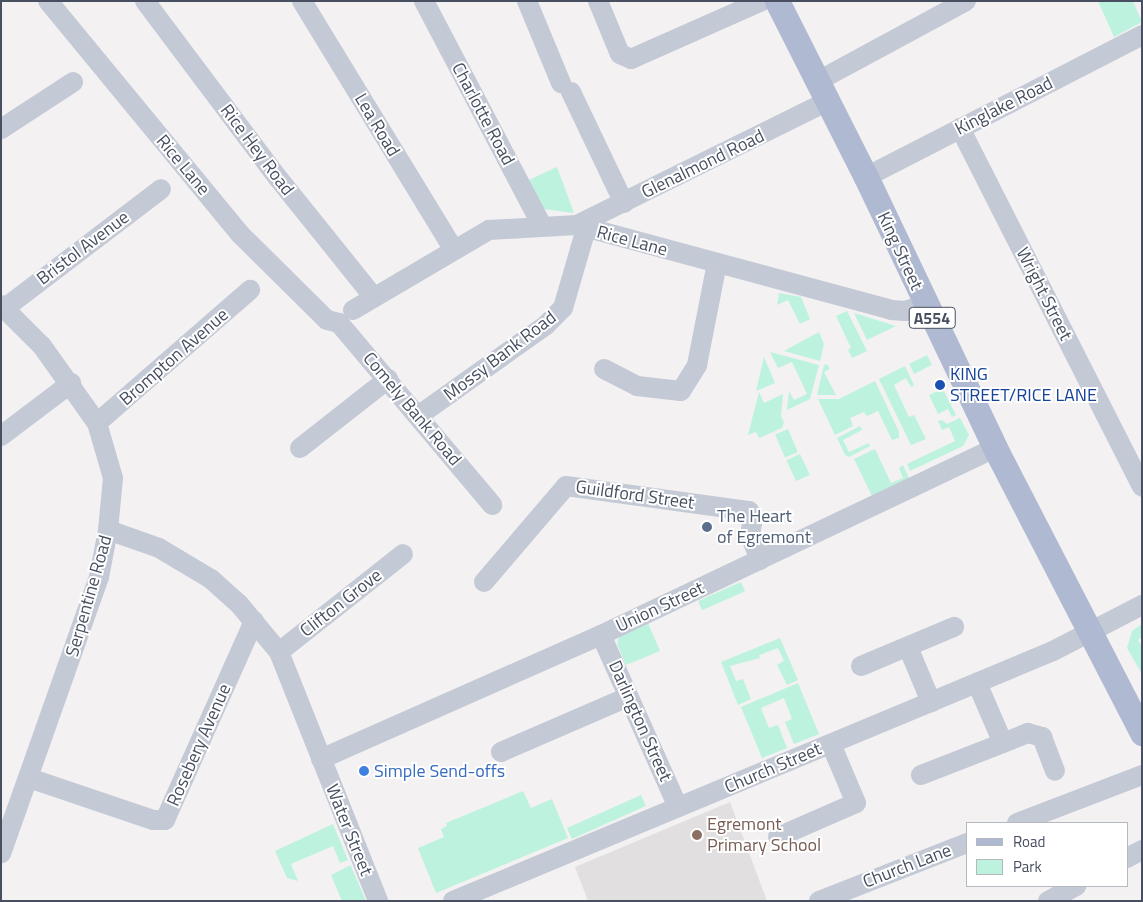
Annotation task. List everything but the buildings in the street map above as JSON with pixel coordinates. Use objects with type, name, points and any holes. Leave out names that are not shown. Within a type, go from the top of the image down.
[{"type":"main road","name":"King Street","points":[[777,1],[866,177],[995,448],[1092,634]]},
{"type":"main road","name":"A554","points":[[1092,634],[1142,733]]},
{"type":"street","name":"Rice Lane","points":[[48,1],[241,236],[327,320]]},
{"type":"street","name":"Rice Hey Road","points":[[145,1],[278,178],[373,296]]},
{"type":"street","name":"Lea Road","points":[[302,1],[453,248]]},
{"type":"street","name":"Charlotte Road","points":[[424,1],[542,226]]},
{"type":"street","points":[[528,1],[566,87],[624,203]]},
{"type":"street","points":[[598,1],[620,54],[631,59],[762,1]]},
{"type":"street","name":"Glenalmond Road","points":[[582,227],[823,91],[966,1]]},
{"type":"street","name":"Kinglake Road","points":[[866,177],[1138,37]]},
{"type":"street","points":[[1,129],[73,82]]},
{"type":"street","name":"Wright Street","points":[[960,128],[1142,487]]},
{"type":"street","name":"Bristol Avenue","points":[[3,306],[161,189]]},
{"type":"street","name":"Rice Lane","points":[[353,310],[453,248],[489,230],[542,226],[582,227],[891,310],[905,311],[926,304]]},
{"type":"street","name":"Mossy Bank Road","points":[[418,416],[546,324],[563,308],[582,227]]},
{"type":"street","points":[[604,369],[637,386],[681,391],[697,365],[718,263]]},
{"type":"street","name":"Brompton Avenue","points":[[97,424],[250,290]]},
{"type":"street","name":"Serpentine Road","points":[[1,853],[89,610],[108,530],[113,478],[97,424],[71,383],[42,346],[3,306]]},
{"type":"street","name":"Comely Bank Road","points":[[327,320],[339,323],[492,505]]},
{"type":"street","points":[[300,448],[388,379]]},
{"type":"street","points":[[1,436],[71,383]]},
{"type":"street","name":"Union Street","points":[[321,759],[601,635],[995,448]]},
{"type":"street","name":"Guildford Street","points":[[484,582],[566,486],[748,511],[752,515],[750,535],[760,560]]},
{"type":"street","name":"Water Street","points":[[108,530],[158,548],[212,579],[254,621],[279,652],[299,695],[321,759],[378,901]]},
{"type":"street","name":"Clifton Grove","points":[[279,652],[403,554]]},
{"type":"street","name":"Church Street","points":[[453,901],[484,895],[678,808],[1092,634],[1142,605]]},
{"type":"street","name":"Rosebery Avenue","points":[[28,778],[153,820],[165,820],[254,621]]},
{"type":"street","points":[[861,666],[954,627]]},
{"type":"street","name":"Darlington Street","points":[[601,635],[678,808]]},
{"type":"street","points":[[908,647],[931,702]]},
{"type":"street","points":[[977,683],[1003,743]]},
{"type":"street","points":[[501,752],[628,697]]},
{"type":"street","points":[[921,775],[1028,733],[1042,737],[1055,771]]},
{"type":"street","points":[[778,837],[856,803],[831,744]]},
{"type":"street","points":[[1020,822],[1142,774]]},
{"type":"street","name":"Church Lane","points":[[819,901],[966,843]]},
{"type":"street","points":[[1128,857],[1142,850]]},
{"type":"street","points":[[1048,901],[1074,887]]},
{"type":"shaded area","name":"Egremont Primary School","points":[[730,802],[767,901],[588,901],[575,867]]},
{"type":"green space","points":[[1098,1],[1133,1],[1142,22],[1114,37]]},
{"type":"green space","points":[[557,167],[574,213],[543,209],[529,180]]},
{"type":"green space","points":[[779,293],[801,297],[810,319],[800,324],[788,300],[777,305]]},
{"type":"green space","points":[[847,311],[867,351],[852,358],[848,350],[851,348],[836,316]]},
{"type":"green space","points":[[854,313],[896,326],[867,340]]},
{"type":"green space","points":[[819,332],[824,344],[820,361],[784,351]]},
{"type":"green space","points":[[770,352],[819,365],[810,399],[787,410],[789,391],[794,400],[807,394],[792,362],[778,368]]},
{"type":"green space","points":[[927,355],[932,365],[914,374],[909,364]]},
{"type":"green space","points":[[764,357],[775,383],[756,391]]},
{"type":"green space","points":[[827,364],[830,369],[824,372],[836,395],[817,395],[824,365]]},
{"type":"green space","points":[[905,366],[914,385],[911,387],[906,378],[894,385],[909,417],[914,415],[926,439],[911,445],[879,379]]},
{"type":"green space","points":[[875,381],[899,432],[899,438],[892,440],[878,411],[867,416],[864,412],[850,418],[853,426],[835,435],[818,399],[839,399]]},
{"type":"green space","points":[[943,389],[956,415],[952,417],[948,409],[938,414],[929,395]]},
{"type":"green space","points":[[759,392],[764,403],[783,394],[781,416],[784,422],[782,428],[759,438],[756,432],[748,435]]},
{"type":"green space","points":[[960,418],[969,435],[963,446],[910,471],[907,464],[955,441],[949,427],[942,430],[938,421],[942,420],[947,424]]},
{"type":"green space","points":[[860,426],[862,430],[843,440],[849,452],[869,443],[870,446],[849,457],[845,455],[837,438]]},
{"type":"green space","points":[[788,429],[798,452],[785,457],[775,434]]},
{"type":"green space","points":[[875,449],[891,483],[903,478],[899,468],[903,465],[909,478],[872,496],[854,459]]},
{"type":"green space","points":[[800,454],[810,475],[796,481],[786,460]]},
{"type":"green space","points":[[741,582],[745,591],[702,610],[698,601]]},
{"type":"green space","points":[[648,623],[660,651],[626,665],[617,644],[619,637]]},
{"type":"green space","points":[[1142,624],[1142,637],[1138,640],[1142,647],[1142,674],[1127,648],[1132,631]]},
{"type":"green space","points":[[780,638],[798,680],[787,685],[777,665],[784,661],[778,648],[759,655],[760,658],[730,666],[736,681],[743,679],[751,699],[738,705],[721,662]]},
{"type":"green space","points":[[798,683],[819,734],[794,744],[785,722],[792,719],[784,698],[761,708],[769,728],[778,725],[787,748],[762,758],[741,707]]},
{"type":"green space","points":[[523,791],[531,808],[552,799],[568,838],[436,893],[418,848],[444,837],[441,829],[447,826],[446,823]]},
{"type":"green space","points":[[641,795],[646,806],[572,839],[567,828]]},
{"type":"green space","points":[[333,824],[348,860],[340,863],[333,846],[291,864],[298,881],[287,878],[275,851]]},
{"type":"green space","points":[[351,865],[366,901],[342,901],[331,875]]},
{"type":"place","name":"KING STREET/RICE LANE","points":[[940,385]]},
{"type":"place","name":"The Heart of Egremont","points":[[707,527]]},
{"type":"place","name":"Simple Send-offs","points":[[364,771]]},
{"type":"place","name":"Egremont Primary School","points":[[697,835]]}]
